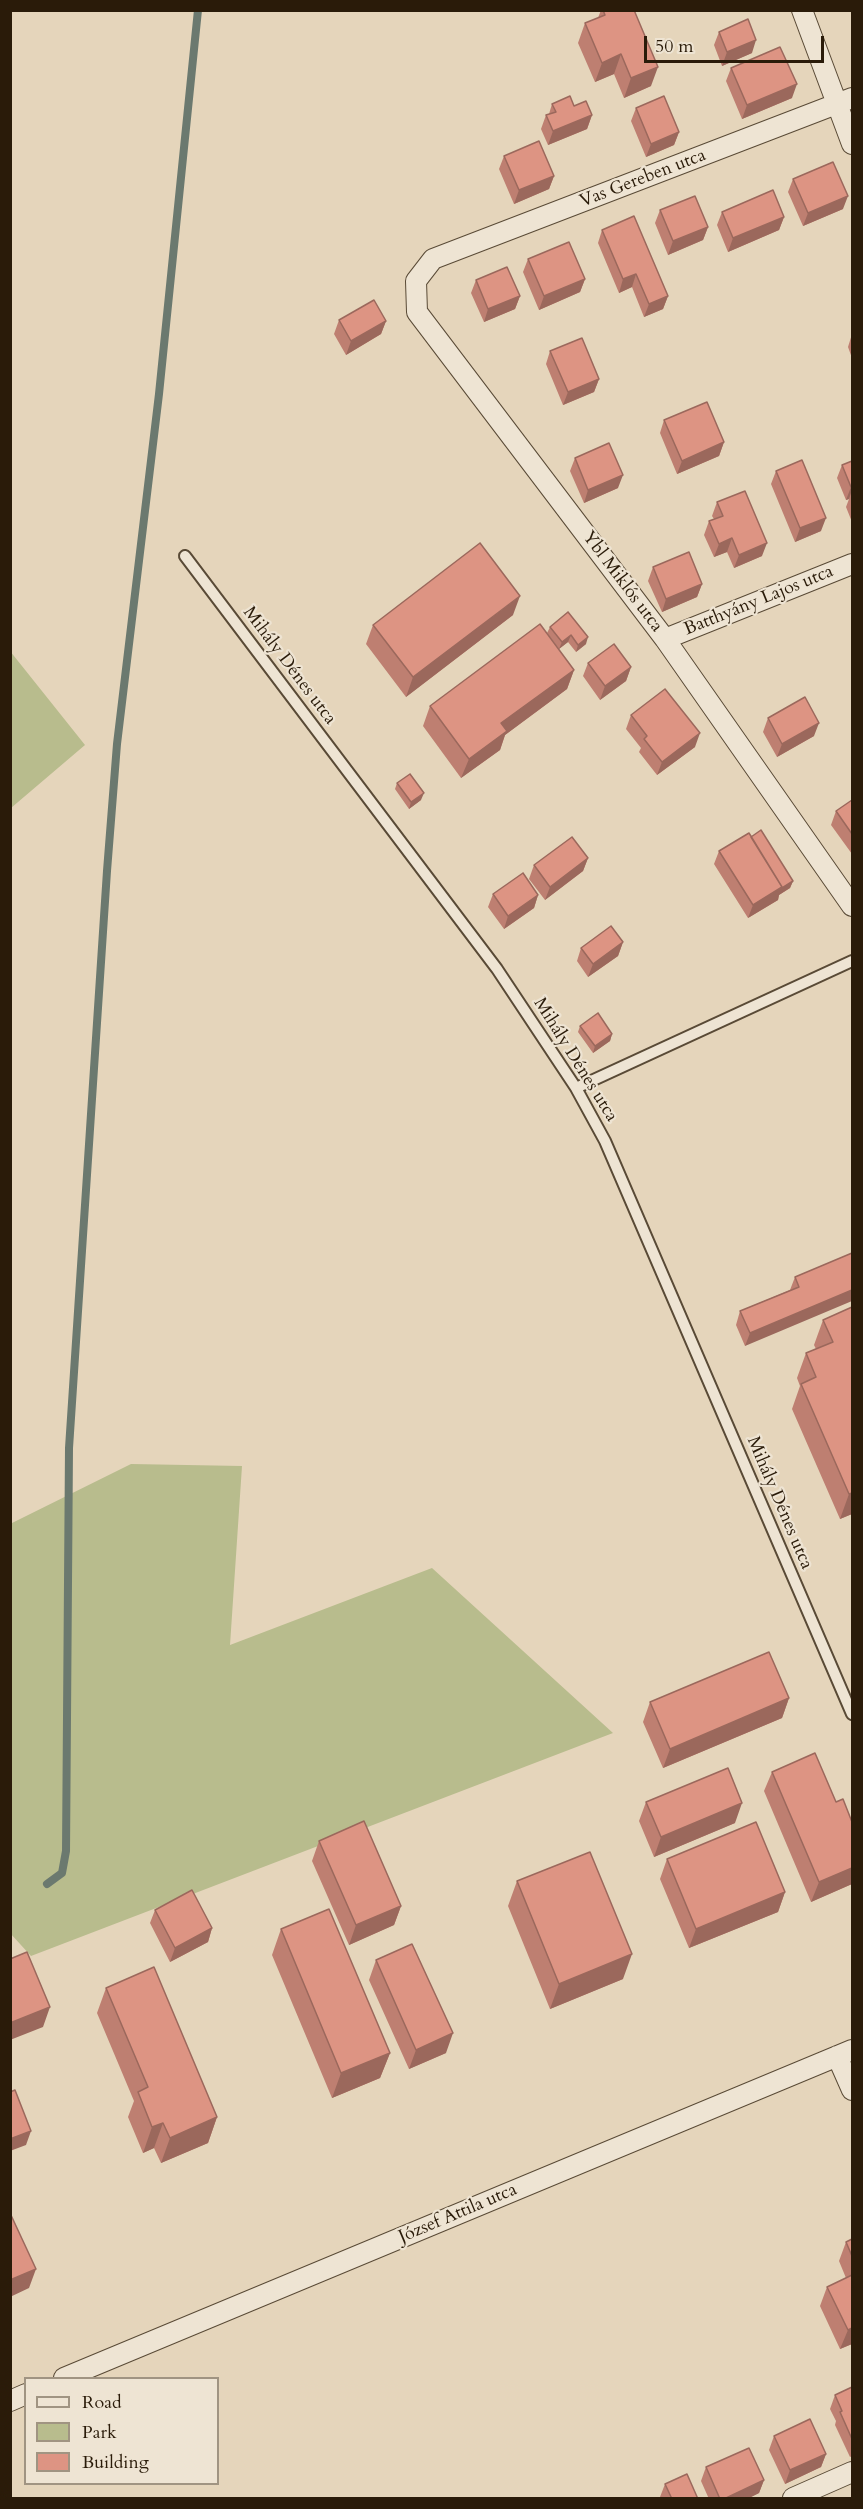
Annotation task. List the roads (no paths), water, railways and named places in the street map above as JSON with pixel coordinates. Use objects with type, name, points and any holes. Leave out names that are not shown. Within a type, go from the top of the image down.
[{"type":"street","points":[[802,10],[845,101],[852,144]]},
{"type":"street","name":"Vas Gereben utca","points":[[433,259],[845,101]]},
{"type":"street","name":"Ybl Miklós utca","points":[[433,259],[416,281],[417,312],[665,639],[852,906]]},
{"type":"street","name":"Batthyány Lajos utca","points":[[665,639],[852,564]]},
{"type":"street","points":[[845,2053],[852,2090]]},
{"type":"street","name":"József Attila utca","points":[[69,2377],[845,2053]]},
{"type":"street","points":[[10,2401],[24,2395]]},
{"type":"street","points":[[793,2499],[852,2472]]},
{"type":"lane","name":"Mihály Dénes utca","points":[[185,556],[497,969],[576,1088],[605,1142],[852,1714]]},
{"type":"lane","points":[[576,1088],[852,961]]},
{"type":"waterway","points":[[47,1884],[62,1873],[66,1851],[69,1448],[117,744],[159,394],[198,10]]}]
